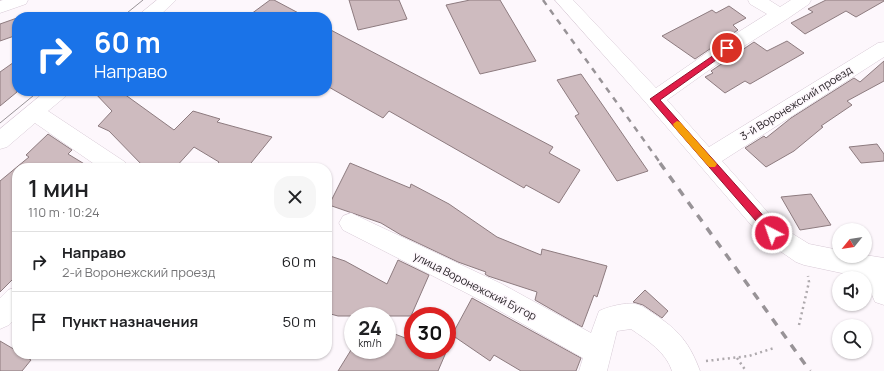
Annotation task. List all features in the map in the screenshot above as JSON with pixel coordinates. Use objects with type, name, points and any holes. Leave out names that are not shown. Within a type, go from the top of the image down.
[{"type":"street","points":[[0,7],[20,0]]},
{"type":"street","points":[[153,12],[168,0]]},
{"type":"street","points":[[563,0],[654,99],[772,233],[804,254],[878,270],[884,293]]},
{"type":"street","points":[[756,0],[781,14]]},
{"type":"street","points":[[654,99],[727,48],[803,0]]},
{"type":"street","name":"3-й Воронежский проезд","points":[[707,159],[884,48]]},
{"type":"street","points":[[0,141],[53,96]]},
{"type":"street","points":[[34,112],[110,163]]},
{"type":"street","name":"улица Воронежский Бугор","points":[[352,223],[493,293],[595,361]]},
{"type":"street","points":[[0,316],[12,304]]},
{"type":"street","points":[[595,361],[608,320],[634,316],[664,336],[684,366]]},
{"type":"path","points":[[799,325],[809,282],[804,254]]},
{"type":"path","points":[[684,366],[763,353],[774,348]]},
{"type":"path","points":[[737,358],[746,371]]},
{"type":"building","points":[[270,0],[274,0],[297,12],[254,12]]},
{"type":"building","points":[[349,0],[399,0],[407,19],[358,30]]},
{"type":"building","points":[[470,0],[500,0],[536,61],[480,74],[446,5]]},
{"type":"building","points":[[826,0],[884,1],[856,17],[846,11],[805,34],[791,23],[813,12],[808,9]]},
{"type":"building","points":[[729,6],[746,18],[733,25],[738,30],[695,59],[662,36],[712,10],[716,13]]},
{"type":"building","points":[[12,20],[12,37],[0,41],[0,24]]},
{"type":"building","points":[[332,31],[553,147],[549,153],[580,170],[559,203],[526,185],[524,188],[389,111],[383,118],[332,89]]},
{"type":"building","points":[[787,41],[804,53],[750,84],[745,81],[725,93],[705,77],[713,73],[711,71],[754,42],[767,51]]},
{"type":"building","points":[[884,61],[884,81],[847,101],[852,105],[821,126],[823,127],[794,151],[766,167],[745,148],[764,136],[766,138],[791,118],[854,78],[860,82]]},
{"type":"building","points":[[12,64],[12,96],[0,106],[0,72]]},
{"type":"building","points":[[581,74],[648,171],[617,181],[575,116],[579,114],[557,80]]},
{"type":"building","points":[[98,96],[127,96],[174,130],[193,111],[220,119],[217,122],[272,137],[251,163],[218,163],[219,162],[194,147],[180,163],[140,163],[109,131],[98,126],[112,111]]},
{"type":"building","points":[[48,134],[72,150],[68,154],[83,163],[22,163],[29,157],[26,155]]},
{"type":"building","points":[[877,144],[884,154],[884,161],[861,163],[849,147]]},
{"type":"building","points":[[350,163],[410,188],[411,184],[449,204],[497,237],[541,255],[542,249],[607,266],[597,297],[594,295],[582,327],[535,300],[537,292],[488,276],[485,274],[486,272],[458,262],[401,235],[381,223],[332,206],[332,199]]},
{"type":"building","points":[[12,171],[12,280],[0,292],[0,181]]},
{"type":"building","points":[[811,194],[831,225],[800,230],[781,197]]},
{"type":"building","points":[[332,257],[345,261],[387,284],[398,260],[429,275],[415,307],[404,307],[404,316],[396,316],[396,307],[344,307],[344,316],[332,314]]},
{"type":"building","points":[[645,290],[668,311],[662,318],[643,305],[633,302]]},
{"type":"building","points":[[472,298],[581,358],[576,371],[521,371],[494,355],[490,361],[456,338],[456,328]]},
{"type":"building","points":[[396,334],[404,338],[404,359],[443,359],[438,371],[338,371],[345,359],[396,359]]},
{"type":"building","points":[[0,341],[12,348],[12,359],[31,360],[22,371],[0,371]]},
{"type":"tram line","points":[[128,12],[143,0]]},
{"type":"tram line","points":[[0,123],[33,96]]},
{"type":"railway","points":[[543,0],[661,164]]},
{"type":"railway","points":[[660,163],[810,371]]},
{"type":"slow traffic","points":[[677,124],[712,164]]},
{"type":"route","points":[[727,48],[654,99],[772,233]]}]
